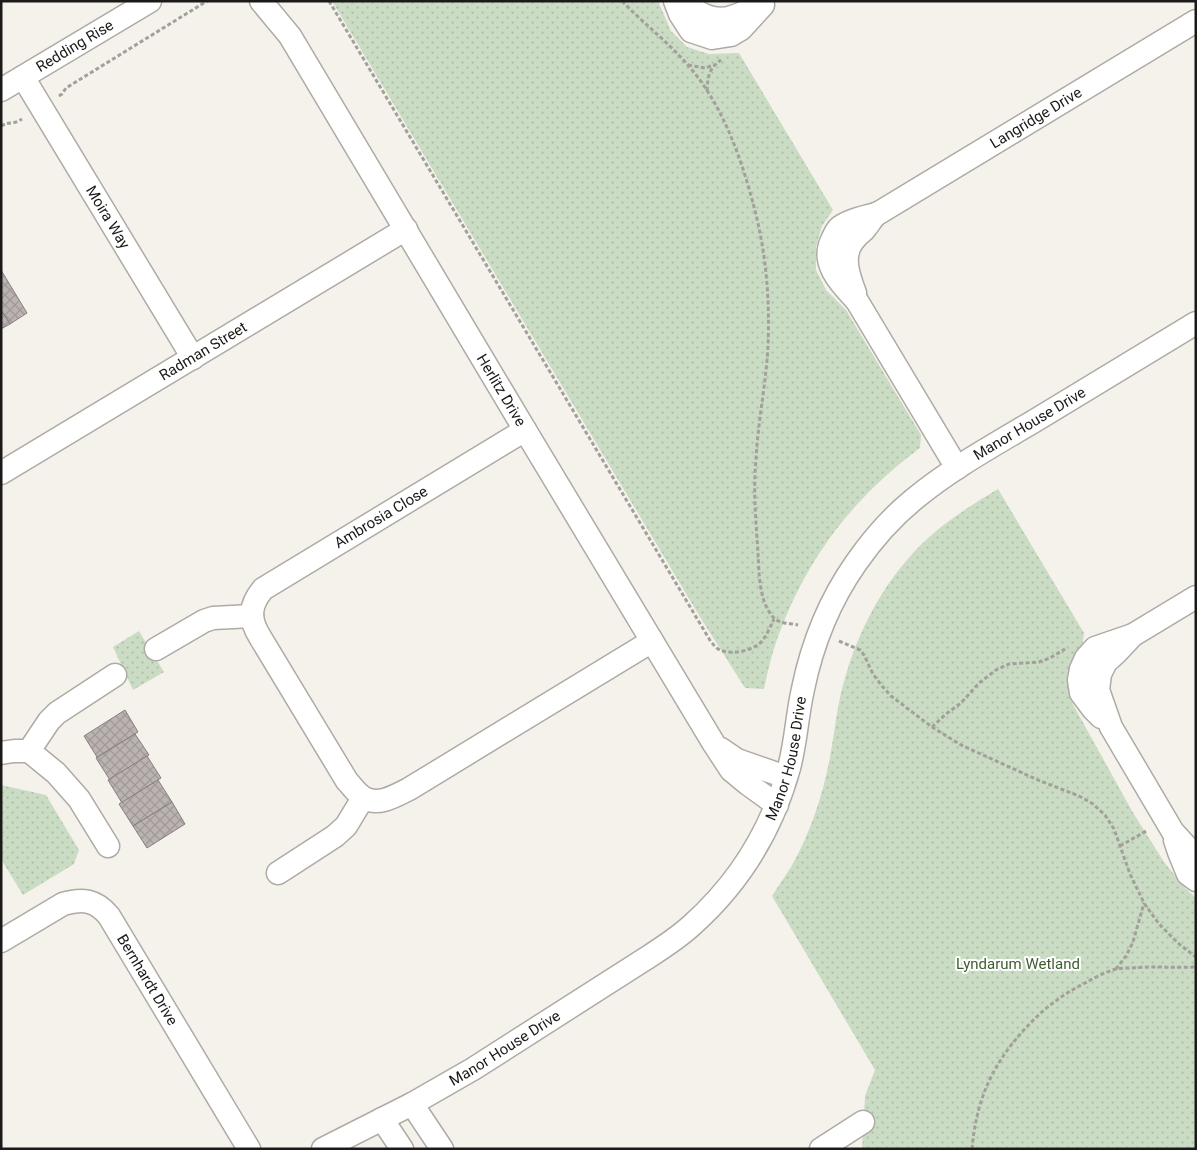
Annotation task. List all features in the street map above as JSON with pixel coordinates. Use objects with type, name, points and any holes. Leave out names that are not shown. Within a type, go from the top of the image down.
[{"type":"street","name":"Redding Rise","points":[[1,90],[149,1]]},
{"type":"street","name":"Herlitz Drive","points":[[261,1],[290,36],[524,430],[714,744],[731,770],[777,805]]},
{"type":"street","name":"Herlitz Drive","points":[[276,1],[290,36]]},
{"type":"street","points":[[675,1],[680,14],[691,31],[713,28],[726,18],[766,3]]},
{"type":"street","points":[[685,1],[713,28]]},
{"type":"street","name":"Langridge Drive","points":[[957,468],[857,301],[839,282],[828,261],[839,246],[838,228],[877,214],[1196,21]]},
{"type":"street","name":"Moira Way","points":[[23,77],[193,358]]},
{"type":"street","name":"Radman Street","points":[[1,473],[406,229]]},
{"type":"street","name":"Manor House Drive","points":[[323,1149],[452,1082],[662,948],[691,926],[731,885],[749,861],[763,836],[777,805],[786,777],[795,740],[802,691],[819,632],[856,564],[889,522],[912,500],[957,468],[1196,323]]},
{"type":"street","name":"Ambrosia Close","points":[[252,616],[253,606],[257,597],[272,583],[524,430]]},
{"type":"street","points":[[1196,598],[1133,635],[1095,648],[1086,658],[1090,672],[1079,680],[1081,693],[1093,709],[1111,726],[1170,826],[1196,857]]},
{"type":"street","points":[[156,649],[204,621],[213,618],[252,616],[258,633],[347,781],[363,798],[372,801],[383,801],[393,798],[652,641]]},
{"type":"street","points":[[29,751],[49,721],[57,713],[115,675]]},
{"type":"street","name":"Herlitz Drive","points":[[714,744],[737,760],[786,777]]},
{"type":"street","points":[[1,753],[29,751],[56,773],[79,799],[108,846]]},
{"type":"street","points":[[278,873],[336,836],[346,826],[363,798]]},
{"type":"street","points":[[1170,826],[1188,874],[1196,880]]},
{"type":"street","name":"Bernhardt Drive","points":[[1,941],[63,904],[74,900],[85,900],[103,909],[249,1149]]},
{"type":"street","points":[[412,1104],[442,1149]]},
{"type":"street","points":[[382,1119],[402,1149]]},
{"type":"street","points":[[821,1149],[863,1122]]},
{"type":"path","points":[[66,88],[207,1]]},
{"type":"path","points":[[329,1],[711,642],[718,649],[726,652],[742,651],[751,648],[765,638],[774,619]]},
{"type":"path","points":[[622,1],[688,65],[707,91],[730,132],[742,165],[754,208],[765,264],[768,304],[768,345],[754,494],[762,596],[774,619],[781,623],[795,624],[819,632],[860,650],[873,674],[891,696],[932,727],[962,745],[1094,804],[1105,815],[1114,829],[1130,874],[1144,903],[1159,924],[1179,944],[1196,957]]},
{"type":"path","points":[[688,65],[705,68],[714,65]]},
{"type":"path","points":[[932,727],[961,703],[979,683],[996,670],[1009,664],[1039,662],[1050,658],[1072,644]]},
{"type":"path","points":[[1120,846],[1170,826]]},
{"type":"path","points":[[1116,970],[1133,942],[1144,903]]},
{"type":"path","points":[[972,1149],[980,1103],[988,1082],[1014,1041],[1039,1014],[1078,987],[1116,970],[1155,966],[1196,967]]},
{"type":"green space","points":[[332,1],[658,1],[671,31],[687,47],[709,54],[739,53],[833,210],[822,226],[816,247],[816,270],[826,290],[846,310],[921,435],[920,448],[874,487],[854,508],[819,554],[804,579],[779,634],[764,689],[745,688],[700,617]]},
{"type":"green space","name":"Lyndarum Wetland","points":[[998,489],[1084,633],[1082,647],[1073,660],[1067,676],[1070,699],[1132,811],[1164,862],[1185,888],[1196,898],[1196,1149],[862,1149],[865,1096],[875,1070],[772,896],[798,854],[815,814],[827,771],[842,688],[860,636],[881,595],[908,558],[924,542],[941,527]]},
{"type":"green space","points":[[139,631],[164,672],[133,690],[113,647]]},
{"type":"green space","points":[[1,785],[46,795],[79,850],[74,864],[23,895],[1,859]]},
{"type":"building","points":[[1,270],[27,313],[10,324],[1,310]]},
{"type":"building","points":[[1,310],[10,324],[1,329]]},
{"type":"building","points":[[125,710],[138,732],[97,757],[84,736]]},
{"type":"building","points":[[135,734],[149,755],[110,780],[96,758]]},
{"type":"building","points":[[147,756],[161,778],[122,803],[108,780]]},
{"type":"building","points":[[158,780],[172,802],[133,826],[119,804]]},
{"type":"building","points":[[172,802],[185,824],[147,848],[133,826]]}]
